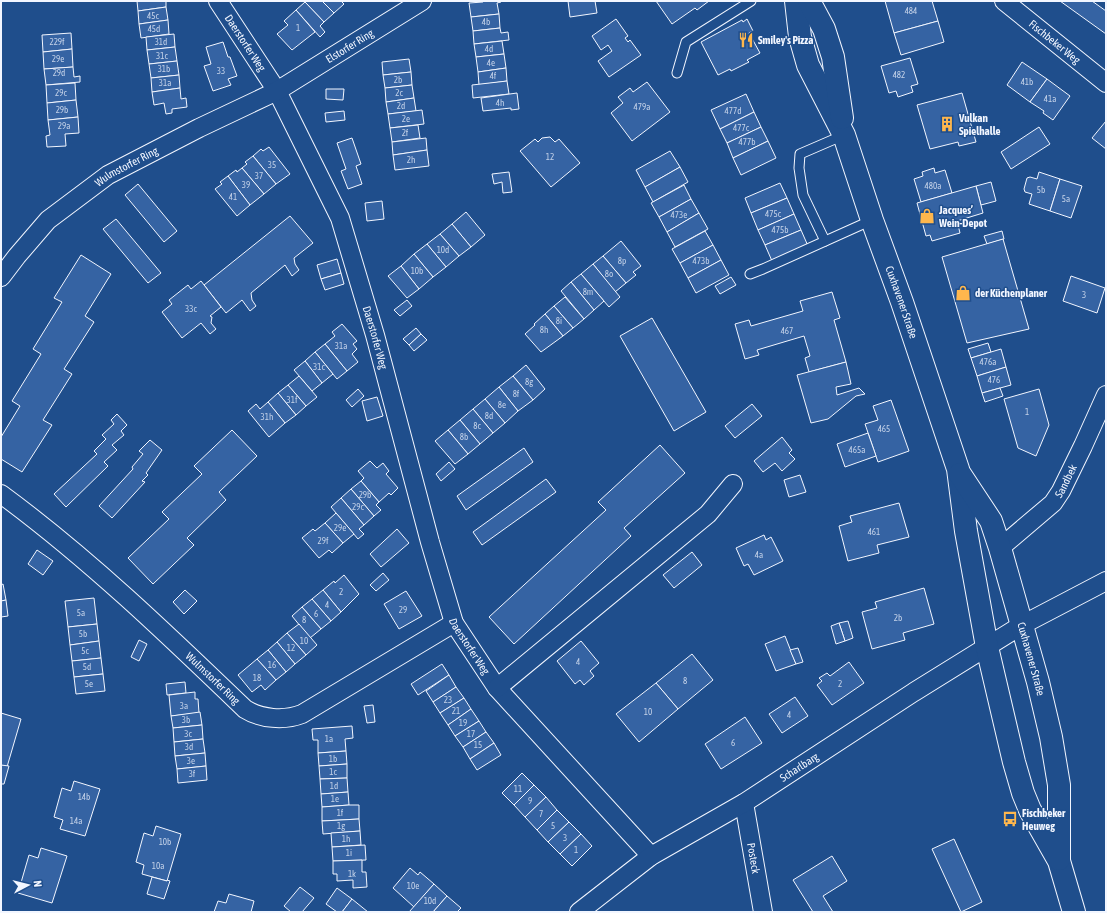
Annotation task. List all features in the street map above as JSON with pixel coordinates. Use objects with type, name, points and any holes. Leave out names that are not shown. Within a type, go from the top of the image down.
[{"type":"main road","name":"Cuxhavener Straße","points":[[796,1],[800,37],[808,65],[844,135],[958,469],[966,531],[987,647],[1004,721],[1023,793],[1030,810],[1059,861],[1074,912]]},
{"type":"main road","name":"Cuxhavener Straße","points":[[809,1],[824,29],[833,57],[844,135]]},
{"type":"main road","name":"Cuxhavener Straße","points":[[958,469],[991,521],[1022,625],[1040,694],[1051,737],[1059,785],[1059,861]]},
{"type":"street","name":"Daerstorfer Weg","points":[[218,1],[276,91],[340,218],[375,335],[430,542],[454,623],[497,688],[651,856]]},
{"type":"street","name":"Elstorfer Ring","points":[[276,91],[422,1]]},
{"type":"street","name":"Fischbeker Weg","points":[[1004,1],[1106,82]]},
{"type":"street","name":"Wulmstorfer Ring","points":[[1,277],[16,256],[48,220],[108,175],[199,128],[276,91]]},
{"type":"street","name":"Sandbek","points":[[1000,548],[1053,503],[1061,491],[1106,395]]},
{"type":"street","name":"Daerstorfer Weg","points":[[497,688],[708,514],[733,484]]},
{"type":"street","name":"Wulmstorfer Ring","points":[[1,494],[52,533],[117,588],[245,709],[259,716],[282,718],[302,714],[454,623]]},
{"type":"street","points":[[1022,625],[1106,581]]},
{"type":"street","name":"Scharlbarg","points":[[579,912],[651,856],[744,803],[914,692],[1022,625]]},
{"type":"street","name":"Posteck","points":[[744,803],[763,912]]},
{"type":"lane","points":[[677,73],[686,42],[751,1]]},
{"type":"lane","points":[[825,241],[803,195],[799,168],[800,154],[844,135]]},
{"type":"lane","points":[[750,274],[872,220]]},
{"type":"building","points":[[137,1],[166,1],[166,7],[138,11]]},
{"type":"building","points":[[322,1],[334,13],[324,22],[305,2]]},
{"type":"building","points":[[322,1],[341,1],[344,4],[334,13]]},
{"type":"building","points":[[501,1],[497,3],[499,14],[471,17],[469,3]]},
{"type":"building","points":[[568,1],[595,1],[597,13],[570,17]]},
{"type":"building","points":[[656,1],[709,1],[697,10],[695,8],[672,24]]},
{"type":"building","points":[[885,1],[932,1],[938,21],[894,33]]},
{"type":"building","points":[[1060,1],[1092,1],[1106,11],[1106,34]]},
{"type":"building","points":[[305,2],[324,22],[320,26],[325,32],[320,37],[296,10]]},
{"type":"building","points":[[166,7],[168,20],[139,24],[138,11]]},
{"type":"building","points":[[296,10],[315,32],[292,50],[277,34],[288,25],[284,21]]},
{"type":"building","points":[[499,14],[500,28],[473,31],[471,17]]},
{"type":"building","points":[[616,19],[628,36],[625,38],[628,42],[630,40],[641,55],[609,77],[598,61],[612,51],[608,45],[601,50],[592,36]]},
{"type":"building","points":[[747,19],[753,31],[749,33],[760,53],[747,60],[749,62],[731,71],[730,69],[718,75],[701,42],[742,20],[743,22]]},
{"type":"building","points":[[168,20],[169,34],[141,38],[139,24]]},
{"type":"building","points":[[938,21],[944,42],[901,55],[894,33]]},
{"type":"building","points":[[500,28],[501,33],[508,32],[509,40],[474,44],[473,31]]},
{"type":"building","points":[[71,33],[72,49],[43,52],[42,35]]},
{"type":"building","points":[[174,34],[175,47],[147,50],[146,37]]},
{"type":"building","points":[[502,41],[504,54],[476,57],[474,44]]},
{"type":"building","points":[[223,42],[237,76],[228,79],[231,85],[213,91],[204,66],[211,64],[206,47]]},
{"type":"building","points":[[175,47],[177,61],[149,64],[147,50]]},
{"type":"building","points":[[72,49],[73,67],[44,69],[43,52]]},
{"type":"building","points":[[504,54],[506,68],[478,72],[476,57]]},
{"type":"building","points":[[910,58],[918,84],[911,86],[913,92],[898,97],[896,91],[889,93],[881,66]]},
{"type":"building","points":[[409,59],[411,72],[383,75],[382,62]]},
{"type":"building","points":[[177,61],[179,75],[151,78],[149,64]]},
{"type":"building","points":[[1022,62],[1047,79],[1030,102],[1007,85]]},
{"type":"building","points":[[73,67],[74,77],[80,76],[80,82],[46,85],[44,69]]},
{"type":"building","points":[[506,68],[507,81],[479,85],[478,72]]},
{"type":"building","points":[[411,72],[412,85],[385,88],[383,75]]},
{"type":"building","points":[[179,75],[180,88],[152,92],[151,78]]},
{"type":"building","points":[[1047,79],[1070,96],[1053,120],[1043,113],[1044,111],[1030,102]]},
{"type":"building","points":[[507,81],[509,94],[473,98],[472,85]]},
{"type":"building","points":[[647,82],[670,112],[632,141],[611,113],[623,103],[618,97],[630,88],[633,92]]},
{"type":"building","points":[[75,83],[76,100],[47,103],[46,85]]},
{"type":"building","points":[[412,85],[414,98],[386,102],[385,88]]},
{"type":"building","points":[[180,88],[181,99],[186,98],[187,107],[172,109],[172,113],[166,114],[164,103],[154,105],[152,92]]},
{"type":"building","points":[[326,89],[344,89],[343,100],[326,99]]},
{"type":"building","points":[[517,93],[519,109],[511,110],[511,108],[483,111],[481,98]]},
{"type":"building","name":"Vulkan Spielhalle","points":[[962,93],[976,142],[959,146],[958,142],[930,149],[917,105]]},
{"type":"building","points":[[746,94],[754,112],[720,129],[711,110]]},
{"type":"building","points":[[414,98],[416,111],[388,114],[386,102]]},
{"type":"building","points":[[76,100],[78,117],[48,120],[47,103]]},
{"type":"building","points":[[422,110],[424,124],[390,128],[388,114]]},
{"type":"building","points":[[344,111],[345,120],[326,122],[325,113]]},
{"type":"building","points":[[754,112],[761,127],[727,143],[720,129]]},
{"type":"building","points":[[78,117],[79,133],[65,134],[66,146],[47,147],[46,136],[50,135],[48,120]]},
{"type":"building","points":[[1106,121],[1106,149],[1092,138]]},
{"type":"building","points":[[418,125],[420,138],[392,142],[390,128]]},
{"type":"building","points":[[761,127],[768,141],[733,158],[727,143]]},
{"type":"building","points":[[1039,127],[1050,144],[1011,169],[1001,152]]},
{"type":"building","points":[[550,137],[555,142],[559,139],[580,163],[551,187],[520,151],[535,139],[538,142],[542,138]]},
{"type":"building","points":[[352,138],[361,164],[356,166],[362,184],[348,189],[341,171],[346,169],[337,143]]},
{"type":"building","points":[[426,138],[427,150],[393,155],[392,142]]},
{"type":"building","points":[[768,141],[776,158],[741,175],[733,158]]},
{"type":"building","points":[[269,147],[290,174],[276,184],[253,156],[261,149],[263,151]]},
{"type":"building","points":[[427,150],[429,166],[395,170],[393,155]]},
{"type":"building","points":[[670,151],[680,167],[645,187],[636,170]]},
{"type":"building","points":[[253,156],[276,184],[264,194],[242,168],[247,164],[245,162]]},
{"type":"building","points":[[680,167],[688,182],[653,202],[645,187]]},
{"type":"building","points":[[242,168],[264,194],[250,205],[228,176],[236,170],[237,172]]},
{"type":"building","points":[[934,168],[935,173],[945,170],[952,193],[921,202],[914,179],[923,176],[922,172]]},
{"type":"building","points":[[509,172],[512,192],[503,193],[502,182],[494,184],[492,174]]},
{"type":"building","points":[[1039,172],[1060,179],[1050,211],[1029,204],[1032,194],[1025,192],[1024,189],[1027,178],[1030,177],[1037,179]]},
{"type":"building","points":[[228,176],[250,205],[237,216],[215,189],[222,184],[220,182]]},
{"type":"building","points":[[1060,179],[1082,186],[1071,218],[1050,211]]},
{"type":"building","points":[[991,182],[996,201],[981,205],[976,186]]},
{"type":"building","points":[[780,183],[787,198],[751,213],[745,198]]},
{"type":"building","points":[[138,184],[177,231],[164,242],[125,195]]},
{"type":"building","points":[[684,185],[691,199],[659,217],[651,203]]},
{"type":"building","points":[[976,186],[983,213],[957,221],[960,233],[932,241],[930,235],[926,236],[917,203]]},
{"type":"building","points":[[787,198],[794,214],[758,230],[751,213]]},
{"type":"building","points":[[691,199],[699,213],[667,232],[659,217]]},
{"type":"building","points":[[382,201],[384,219],[367,221],[365,203]]},
{"type":"building","points":[[466,212],[485,235],[471,247],[452,224]]},
{"type":"building","points":[[699,213],[708,229],[675,247],[667,232]]},
{"type":"building","points":[[794,214],[801,230],[765,245],[758,230]]},
{"type":"building","points":[[290,216],[313,243],[294,258],[295,264],[299,270],[292,276],[285,265],[251,293],[252,300],[256,306],[250,311],[242,300],[226,313],[204,285]]},
{"type":"building","points":[[116,219],[161,273],[148,283],[103,229]]},
{"type":"building","points":[[452,224],[471,247],[459,256],[440,234]]},
{"type":"building","points":[[801,230],[808,246],[772,261],[765,245]]},
{"type":"building","points":[[705,231],[713,245],[680,263],[672,249]]},
{"type":"building","points":[[1002,231],[1004,239],[987,244],[984,236]]},
{"type":"building","points":[[440,234],[459,256],[446,267],[427,244]]},
{"type":"building","points":[[1003,239],[1029,329],[967,343],[942,257]]},
{"type":"building","points":[[621,241],[641,266],[633,272],[636,275],[626,283],[603,256]]},
{"type":"building","points":[[427,244],[446,267],[433,277],[414,254]]},
{"type":"building","points":[[713,245],[721,260],[688,278],[680,263]]},
{"type":"building","points":[[414,254],[433,277],[419,289],[401,266]]},
{"type":"building","points":[[81,255],[111,274],[85,316],[94,322],[64,369],[72,374],[43,420],[52,425],[22,472],[1,459],[1,437],[20,406],[12,401],[41,354],[33,349],[62,302],[54,298]]},
{"type":"building","points":[[603,256],[626,283],[615,292],[593,264]]},
{"type":"building","points":[[337,259],[341,273],[321,279],[317,265]]},
{"type":"building","points":[[721,260],[729,275],[696,293],[688,278]]},
{"type":"building","points":[[593,264],[620,297],[609,307],[581,274]]},
{"type":"building","points":[[401,266],[419,289],[407,298],[388,276]]},
{"type":"building","points":[[341,273],[344,284],[325,290],[321,279]]},
{"type":"building","points":[[581,274],[604,301],[594,310],[571,282]]},
{"type":"building","points":[[1071,276],[1105,288],[1097,313],[1063,301]]},
{"type":"building","points":[[731,277],[736,285],[720,294],[715,286]]},
{"type":"building","points":[[201,281],[221,307],[210,316],[212,317],[211,323],[216,329],[210,334],[201,323],[182,338],[162,312],[172,304],[169,300],[188,285],[191,289]]},
{"type":"building","points":[[571,282],[594,310],[584,319],[561,291]]},
{"type":"building","points":[[832,292],[840,318],[834,320],[846,362],[809,372],[805,358],[810,356],[804,336],[757,350],[759,355],[745,359],[735,324],[749,320],[751,326],[803,311],[800,301]]},
{"type":"building","points":[[565,297],[584,319],[573,328],[554,306]]},
{"type":"building","points":[[407,300],[412,306],[400,316],[394,310]]},
{"type":"building","points":[[554,306],[573,328],[563,336],[545,314]]},
{"type":"building","points":[[545,314],[563,336],[541,352],[525,334]]},
{"type":"building","points":[[652,318],[706,412],[674,431],[620,336]]},
{"type":"building","points":[[342,324],[357,341],[353,344],[357,349],[352,354],[358,362],[347,371],[325,344],[335,336],[332,332]]},
{"type":"building","points":[[416,328],[421,334],[409,345],[403,339]]},
{"type":"building","points":[[421,334],[427,340],[414,351],[409,345]]},
{"type":"building","points":[[988,343],[991,352],[971,358],[968,349]]},
{"type":"building","points":[[325,344],[347,371],[337,379],[315,352]]},
{"type":"building","points":[[1001,349],[1006,367],[977,376],[971,358]]},
{"type":"building","points":[[315,352],[333,374],[322,383],[305,361]]},
{"type":"building","points":[[305,361],[322,383],[312,391],[294,370]]},
{"type":"building","points":[[846,362],[851,384],[836,387],[837,395],[859,388],[865,394],[856,396],[828,419],[811,423],[797,375]]},
{"type":"building","points":[[526,365],[545,389],[533,400],[513,376]]},
{"type":"building","points":[[1006,367],[1011,385],[982,393],[977,376]]},
{"type":"building","points":[[299,376],[317,397],[306,406],[288,385]]},
{"type":"building","points":[[513,376],[533,400],[518,411],[499,387]]},
{"type":"building","points":[[288,385],[306,406],[296,415],[278,393]]},
{"type":"building","points":[[499,387],[518,411],[505,423],[485,399]]},
{"type":"building","points":[[1000,388],[1003,396],[985,402],[982,393]]},
{"type":"building","points":[[358,389],[364,396],[352,407],[346,400]]},
{"type":"building","points":[[1039,389],[1049,425],[1036,456],[1018,448],[1004,399]]},
{"type":"building","points":[[278,393],[296,415],[285,423],[268,402]]},
{"type":"building","points":[[377,397],[383,416],[367,421],[362,401]]},
{"type":"building","points":[[485,399],[505,423],[493,433],[473,409]]},
{"type":"building","points":[[891,400],[909,451],[878,462],[865,424],[878,420],[873,406]]},
{"type":"building","points":[[268,402],[285,423],[269,437],[248,411],[256,404],[260,409]]},
{"type":"building","points":[[752,404],[762,416],[735,438],[725,426]]},
{"type":"building","points":[[473,409],[493,433],[480,444],[460,420]]},
{"type":"building","points":[[117,414],[127,425],[121,431],[124,435],[112,445],[117,450],[104,462],[108,466],[66,507],[54,494],[97,454],[94,451],[106,439],[102,435],[114,424],[111,420]]},
{"type":"building","points":[[460,420],[480,444],[468,454],[448,430]]},
{"type":"building","points":[[232,430],[257,456],[219,492],[226,500],[187,538],[194,545],[153,584],[128,558],[169,519],[162,512],[202,474],[194,466]]},
{"type":"building","points":[[448,430],[468,454],[455,464],[435,441]]},
{"type":"building","points":[[868,433],[876,456],[845,467],[837,444]]},
{"type":"building","points":[[782,437],[792,450],[789,453],[795,459],[782,471],[775,463],[763,472],[754,461]]},
{"type":"building","points":[[150,440],[162,450],[146,473],[148,475],[142,481],[145,482],[112,518],[99,506],[133,469],[132,467],[143,454],[139,451]]},
{"type":"building","points":[[660,445],[685,473],[624,528],[631,536],[514,644],[489,617],[606,510],[598,502]]},
{"type":"building","points":[[524,448],[533,462],[466,510],[457,496]]},
{"type":"building","points":[[370,461],[377,468],[383,463],[389,471],[386,474],[398,488],[391,495],[389,493],[379,502],[361,481],[364,478],[358,471]]},
{"type":"building","points":[[449,462],[455,469],[441,481],[436,474]]},
{"type":"building","points":[[800,475],[806,492],[789,497],[784,480]]},
{"type":"building","points":[[546,479],[556,492],[482,545],[473,532]]},
{"type":"building","points":[[361,481],[379,502],[376,505],[381,510],[374,516],[351,489]]},
{"type":"building","points":[[351,489],[374,516],[364,525],[341,498]]},
{"type":"building","points":[[341,498],[364,525],[359,529],[364,534],[358,539],[331,507]]},
{"type":"building","points":[[899,503],[909,537],[877,545],[879,553],[848,561],[839,526],[852,522],[850,516]]},
{"type":"building","points":[[336,513],[354,534],[343,543],[325,523]]},
{"type":"building","points":[[325,523],[343,543],[332,553],[329,550],[319,558],[302,538],[313,529],[315,531]]},
{"type":"building","points":[[397,529],[409,543],[381,567],[370,554]]},
{"type":"building","points":[[764,535],[766,540],[771,537],[783,561],[754,575],[748,564],[744,566],[736,548]]},
{"type":"building","points":[[37,550],[53,561],[43,575],[28,564]]},
{"type":"building","points":[[692,552],[702,565],[674,588],[663,575]]},
{"type":"building","points":[[383,573],[389,580],[376,591],[370,585]]},
{"type":"building","points":[[344,575],[359,594],[341,612],[323,590],[334,581],[335,583]]},
{"type":"building","points":[[3,584],[6,600],[1,601],[1,585]]},
{"type":"building","points":[[924,588],[934,624],[903,633],[905,640],[872,649],[862,612],[877,608],[875,602]]},
{"type":"building","points":[[185,590],[197,601],[184,614],[173,602]]},
{"type":"building","points":[[323,590],[341,612],[331,621],[312,599]]},
{"type":"building","points":[[406,591],[422,616],[399,629],[384,604]]},
{"type":"building","points":[[94,598],[97,624],[68,627],[65,601]]},
{"type":"building","points":[[312,599],[331,621],[321,629],[302,607]]},
{"type":"building","points":[[6,600],[8,616],[1,617],[1,601]]},
{"type":"building","points":[[302,607],[321,629],[310,638],[292,616]]},
{"type":"building","points":[[848,621],[853,638],[845,641],[839,623]]},
{"type":"building","points":[[839,623],[845,641],[836,644],[831,626]]},
{"type":"building","points":[[97,624],[99,641],[70,645],[68,627]]},
{"type":"building","points":[[299,624],[317,645],[306,655],[287,633]]},
{"type":"building","points":[[287,633],[306,655],[295,664],[277,642]]},
{"type":"building","points":[[785,636],[796,664],[776,671],[765,644]]},
{"type":"building","points":[[139,640],[147,644],[139,661],[131,657]]},
{"type":"building","points":[[99,641],[101,658],[72,661],[70,645]]},
{"type":"building","points":[[581,641],[599,663],[590,671],[594,676],[584,685],[580,680],[575,684],[557,661]]},
{"type":"building","points":[[277,642],[295,664],[286,672],[268,650]]},
{"type":"building","points":[[798,648],[803,662],[796,664],[790,650]]},
{"type":"building","points":[[268,650],[286,672],[276,680],[257,659]]},
{"type":"building","points":[[692,654],[713,680],[678,709],[656,683]]},
{"type":"building","points":[[101,658],[103,674],[74,677],[72,661]]},
{"type":"building","points":[[257,659],[276,680],[265,690],[261,685],[252,692],[238,675]]},
{"type":"building","points":[[849,662],[864,683],[832,705],[817,685],[822,681],[819,678],[827,673],[830,676]]},
{"type":"building","points":[[442,664],[449,675],[418,695],[411,684]]},
{"type":"building","points":[[103,674],[105,691],[76,694],[74,677]]},
{"type":"building","points":[[449,675],[456,687],[433,702],[426,691]]},
{"type":"building","points":[[185,682],[186,693],[167,695],[166,684]]},
{"type":"building","points":[[656,683],[678,709],[639,742],[616,714]]},
{"type":"building","points":[[456,687],[464,698],[440,713],[433,702]]},
{"type":"building","points":[[195,692],[195,699],[198,699],[199,713],[171,716],[169,695]]},
{"type":"building","points":[[795,697],[808,716],[782,733],[769,714]]},
{"type":"building","points":[[464,698],[471,709],[448,725],[440,713]]},
{"type":"building","points":[[373,705],[375,722],[367,723],[364,706]]},
{"type":"building","points":[[471,709],[479,721],[455,736],[448,725]]},
{"type":"building","points":[[200,712],[202,725],[173,728],[171,716]]},
{"type":"building","points":[[1,713],[21,719],[7,767],[1,765]]},
{"type":"building","points":[[745,717],[762,743],[721,769],[705,744]]},
{"type":"building","points":[[479,721],[486,732],[463,747],[455,736]]},
{"type":"building","points":[[202,725],[203,739],[174,742],[173,728]]},
{"type":"building","points":[[352,726],[353,738],[345,739],[346,751],[318,753],[318,740],[313,740],[312,729]]},
{"type":"building","points":[[486,732],[494,743],[470,759],[463,747]]},
{"type":"building","points":[[203,739],[205,753],[175,756],[174,742]]},
{"type":"building","points":[[494,743],[501,755],[477,770],[470,759]]},
{"type":"building","points":[[346,751],[347,764],[319,766],[318,753]]},
{"type":"building","points":[[205,753],[206,766],[177,769],[175,756]]},
{"type":"building","points":[[347,764],[347,778],[320,779],[319,766]]},
{"type":"building","points":[[1,765],[9,766],[4,784],[1,784]]},
{"type":"building","points":[[206,766],[207,780],[178,783],[177,769]]},
{"type":"building","points":[[522,773],[534,785],[514,805],[502,793]]},
{"type":"building","points":[[347,778],[348,792],[321,794],[320,779]]},
{"type":"building","points":[[74,781],[100,789],[85,836],[60,829],[63,820],[54,817],[62,788],[71,791]]},
{"type":"building","points":[[534,785],[546,797],[525,817],[514,805]]},
{"type":"building","points":[[348,792],[349,805],[322,807],[321,794]]},
{"type":"building","points":[[546,797],[557,810],[537,830],[525,817]]},
{"type":"building","points":[[359,805],[359,819],[322,821],[322,807]]},
{"type":"building","points":[[557,810],[569,822],[548,842],[537,830]]},
{"type":"building","points":[[359,819],[360,831],[323,834],[322,821]]},
{"type":"building","points":[[569,822],[581,834],[560,854],[548,842]]},
{"type":"building","points":[[156,826],[181,834],[167,881],[142,874],[144,865],[136,862],[144,833],[153,836]]},
{"type":"building","points":[[360,831],[361,845],[332,847],[331,833]]},
{"type":"building","points":[[581,834],[592,846],[572,866],[560,854]]},
{"type":"building","points":[[954,839],[982,902],[961,912],[932,849]]},
{"type":"building","points":[[365,845],[366,860],[333,861],[332,847]]},
{"type":"building","points":[[41,848],[67,856],[52,903],[18,893],[29,855],[38,858]]},
{"type":"building","points":[[832,856],[847,881],[823,896],[833,912],[813,912],[793,880]]},
{"type":"building","points":[[362,860],[362,872],[366,872],[367,887],[353,888],[353,880],[337,881],[337,874],[333,874],[333,861]]},
{"type":"building","points":[[410,868],[418,875],[420,872],[434,884],[414,907],[393,888]]},
{"type":"building","points":[[152,877],[170,881],[164,899],[147,894]]},
{"type":"building","points":[[434,884],[447,896],[433,912],[409,912]]},
{"type":"building","points":[[300,887],[314,898],[302,912],[291,912],[284,906]]},
{"type":"building","points":[[337,888],[352,899],[342,912],[337,912],[326,904]]},
{"type":"building","points":[[229,894],[254,901],[251,912],[214,912],[218,901],[226,903]]},
{"type":"building","points":[[447,896],[461,908],[457,912],[433,912]]},
{"type":"building","points":[[352,899],[368,912],[342,912]]},
{"type":"place","name":"Smiley's Pizza","points":[[746,40]]},
{"type":"place","name":"Vulkan Spielhalle","points":[[947,124]]},
{"type":"place","name":"Jacques’ Wein-Depot","points":[[927,216]]},
{"type":"place","name":"der Küchenplaner","points":[[963,293]]},
{"type":"place","name":"Fischbeker Heuweg","points":[[1010,819]]}]
